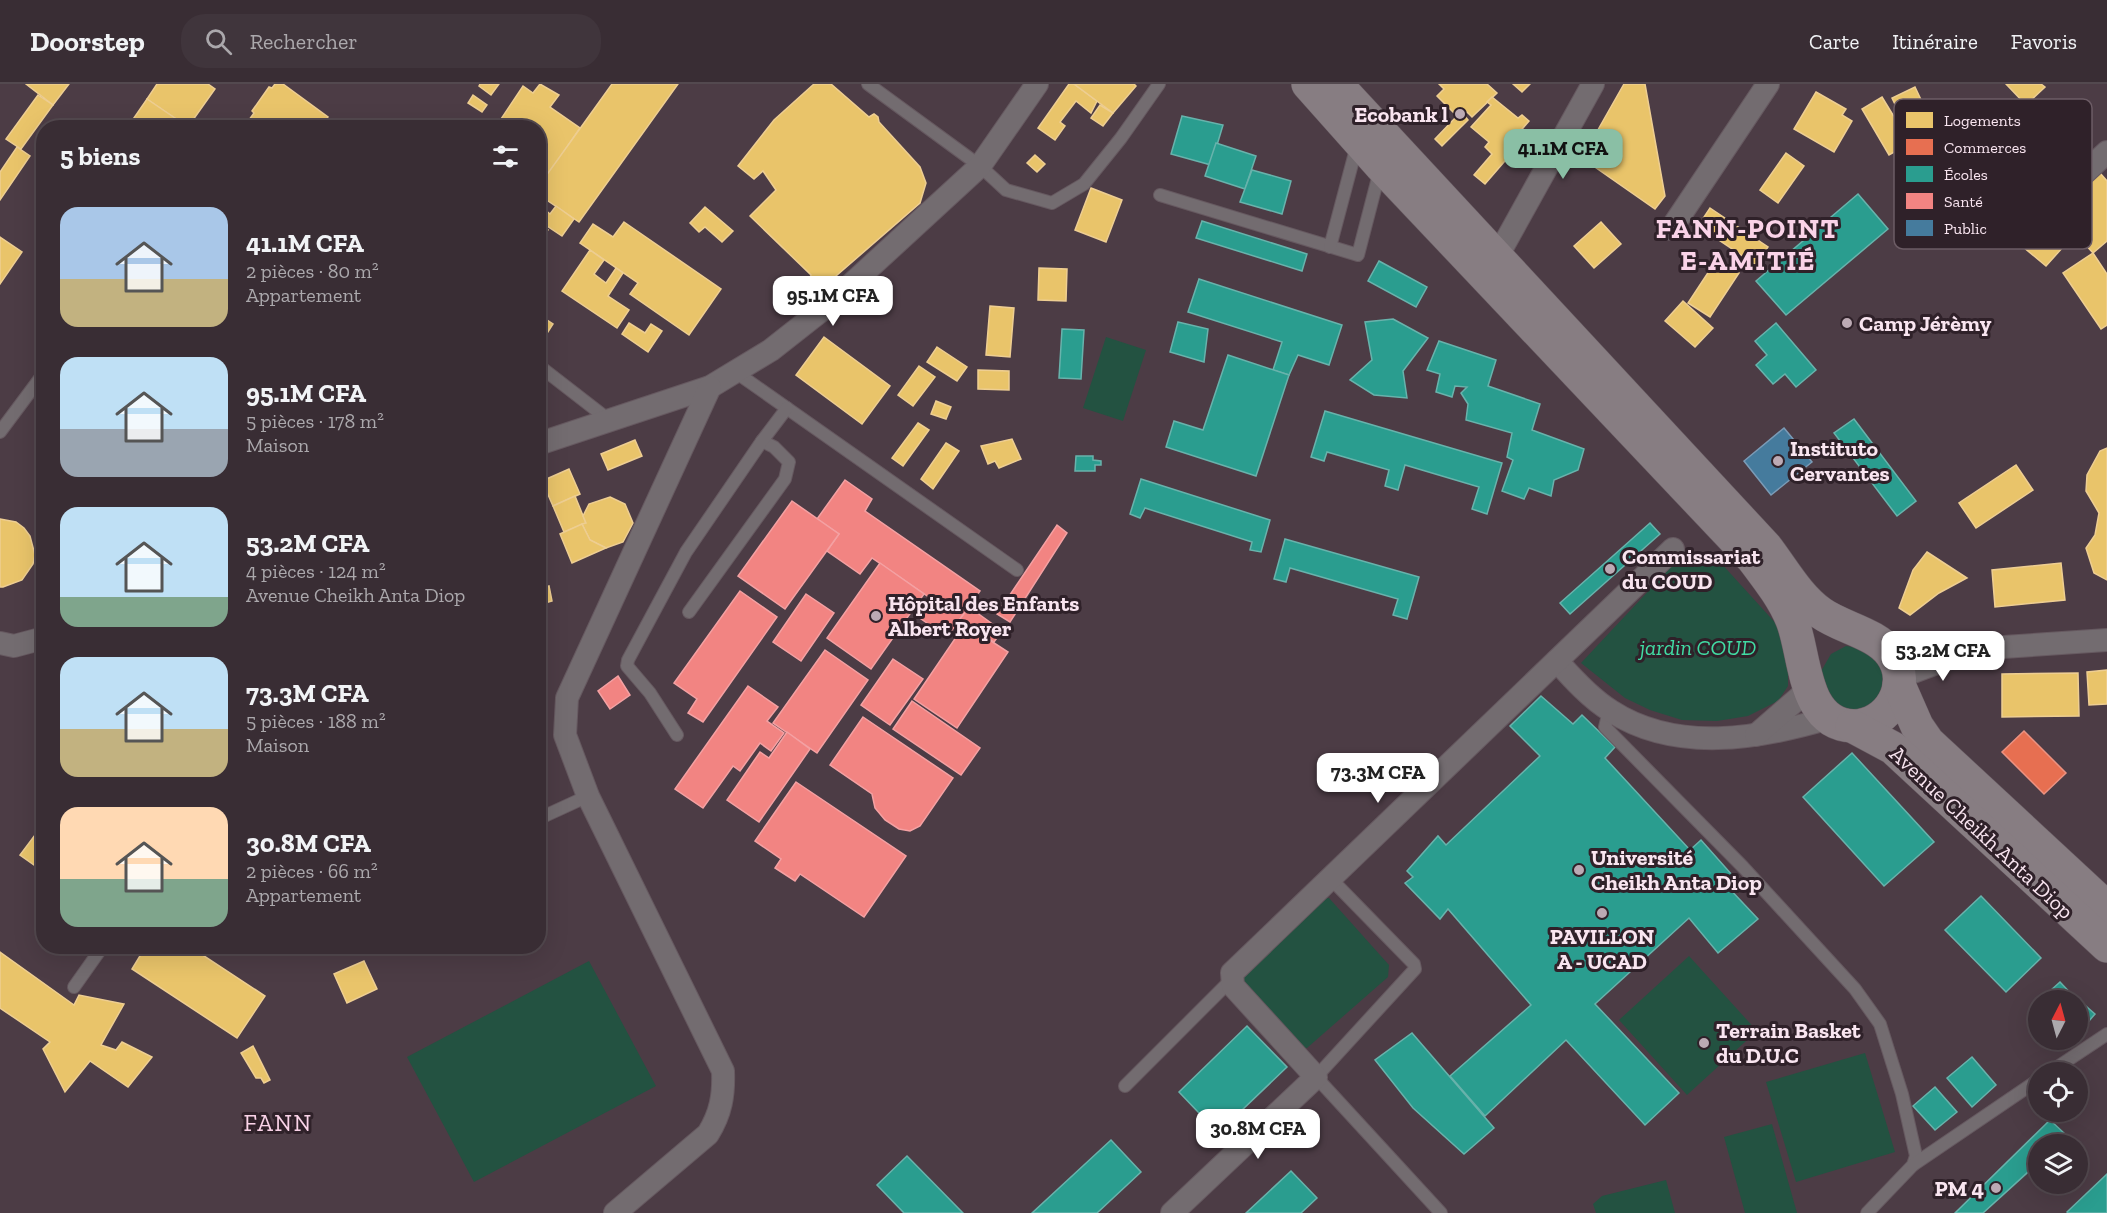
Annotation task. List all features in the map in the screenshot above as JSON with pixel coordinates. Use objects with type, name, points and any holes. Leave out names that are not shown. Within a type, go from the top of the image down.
[{"type":"main road","points":[[1308,84],[1381,166],[1753,559],[1779,594],[1791,618],[1800,640],[1815,704],[1841,722],[1861,725],[1883,715],[1892,705],[1899,682],[1892,655],[1874,640],[1821,613],[1809,603],[1766,547],[1336,84]]},
{"type":"main road","points":[[1809,685],[1811,663],[1830,642],[1844,636],[1874,640]]},
{"type":"main road","name":"Avenue Cheikh Anta Diop","points":[[1899,682],[1917,726],[1928,742],[2107,908]]},
{"type":"main road","name":"Avenue Cheikh Anta Diop","points":[[1841,722],[1893,748],[2107,946]]},
{"type":"street","points":[[546,441],[710,387],[737,373],[832,302],[980,166],[1037,84]]},
{"type":"street","points":[[1671,229],[1768,84]]},
{"type":"street","points":[[1497,257],[1588,86]]},
{"type":"street","points":[[2092,166],[2107,152]]},
{"type":"street","points":[[615,1213],[708,1134],[718,1118],[724,1093],[723,1071],[588,796],[565,735],[567,698],[710,387]]},
{"type":"street","points":[[1172,1213],[1316,1077],[1233,986],[1232,973],[1674,549]]},
{"type":"street","points":[[1,645],[14,646],[36,640]]},
{"type":"street","points":[[1874,640],[1973,649],[2107,640]]},
{"type":"street","points":[[1899,682],[1973,649]]},
{"type":"street","points":[[1557,661],[1609,711],[1635,724],[1661,733],[1701,738],[1755,736],[1841,722]]},
{"type":"street","points":[[1755,736],[1809,685]]},
{"type":"lane","points":[[868,84],[980,166],[1006,190],[1052,203],[1084,184],[1121,138],[1159,84]]},
{"type":"lane","points":[[1330,247],[1358,138]]},
{"type":"lane","points":[[1160,195],[1358,255],[1381,166]]},
{"type":"lane","points":[[546,370],[609,420]]},
{"type":"lane","points":[[737,373],[1017,570]]},
{"type":"lane","points":[[0,432],[36,384]]},
{"type":"lane","points":[[677,735],[650,693],[627,666],[628,660],[686,552],[762,441],[788,408]]},
{"type":"lane","points":[[689,612],[785,478],[789,462],[774,447],[762,441]]},
{"type":"lane","points":[[1609,711],[1605,727],[1743,867],[1855,989],[1880,1024],[1902,1094],[1915,1148],[1913,1165]]},
{"type":"lane","points":[[546,815],[588,796]]},
{"type":"lane","points":[[1330,878],[1414,964],[1415,969],[1316,1077],[1441,1213]]},
{"type":"lane","points":[[74,987],[97,954]]},
{"type":"lane","points":[[1125,1086],[1232,979]]},
{"type":"lane","points":[[2065,1062],[2107,1034]]},
{"type":"lane","points":[[1867,1213],[1913,1165],[2028,1087]]},
{"type":"green space","points":[[1106,337],[1146,350],[1123,421],[1083,408]]},
{"type":"green space","name":"jardin COUD","points":[[1710,551],[1781,629],[1788,660],[1788,686],[1778,701],[1748,716],[1717,721],[1682,720],[1650,710],[1625,698],[1581,663],[1684,553],[1694,565]]},
{"type":"green space","points":[[1846,646],[1868,649],[1889,678],[1872,710],[1835,709],[1820,673],[1831,654]]},
{"type":"green space","points":[[1329,898],[1389,965],[1388,977],[1307,1048],[1299,1047],[1239,984],[1240,974],[1319,899]]},
{"type":"green space","points":[[1689,956],[1757,1031],[1687,1095],[1619,1020]]},
{"type":"green space","points":[[589,961],[656,1086],[474,1182],[407,1057]]},
{"type":"green space","points":[[1865,1053],[1895,1152],[1796,1182],[1766,1082]]},
{"type":"green space","points":[[1772,1124],[1797,1213],[1745,1213],[1724,1137]]},
{"type":"green space","points":[[1666,1180],[1675,1213],[1596,1213],[1593,1204],[1602,1196]]},
{"type":"building: Logements","points":[[26,84],[69,84],[53,105]]},
{"type":"building: Logements","points":[[157,84],[208,84],[215,89],[193,120],[178,120],[147,99]]},
{"type":"building: Logements","points":[[275,84],[283,84],[328,117],[326,120],[249,120],[254,113],[252,111],[269,87],[272,88]]},
{"type":"building: Logements","points":[[480,84],[499,84],[491,95],[479,86]]},
{"type":"building: Logements","points":[[540,84],[559,95],[550,107],[580,128],[546,178],[546,120],[500,120],[523,86],[533,93]]},
{"type":"building: Logements","points":[[612,84],[678,84],[579,222],[546,199],[546,176]]},
{"type":"building: Logements","points":[[814,84],[831,84],[869,117],[874,114],[878,117],[879,122],[920,167],[926,183],[920,203],[821,289],[807,285],[811,275],[750,216],[776,190],[763,171],[754,179],[738,166],[774,120]]},
{"type":"building: Logements","points":[[1069,84],[1074,84],[1097,101],[1091,113],[1076,101],[1060,122],[1065,126],[1055,140],[1038,128]]},
{"type":"building: Logements","points":[[1074,84],[1134,84],[1136,86],[1113,113]]},
{"type":"building: Logements","name":"Ecobank l","points":[[1439,84],[1487,84],[1497,93],[1472,117],[1467,112],[1464,115],[1468,120],[1442,146],[1435,139],[1457,116],[1437,96],[1444,89]]},
{"type":"building: Logements","points":[[1513,84],[1530,84],[1522,92]]},
{"type":"building: Logements","points":[[1624,84],[1645,84],[1665,196],[1655,209],[1582,158]]},
{"type":"building: Logements","points":[[2006,84],[2041,84],[2045,87],[2032,99],[2020,99]]},
{"type":"building: Logements","points":[[1915,87],[1921,99],[1894,99],[1894,102],[1892,98]]},
{"type":"building: Logements","points":[[1816,92],[1846,109],[1842,115],[1852,121],[1834,152],[1794,129]]},
{"type":"building: Logements","points":[[38,95],[53,105],[42,120],[36,120],[36,128],[21,149],[6,139]]},
{"type":"building: Logements","points":[[473,95],[487,105],[482,112],[468,103]]},
{"type":"building: Logements","points":[[1492,97],[1518,118],[1522,115],[1529,121],[1517,135],[1523,140],[1485,184],[1474,175],[1492,154],[1485,147],[1489,142],[1471,127],[1491,105],[1487,102]]},
{"type":"building: Logements","points":[[1882,97],[1894,117],[1894,152],[1889,155],[1862,109]]},
{"type":"building: Logements","points":[[147,99],[178,120],[133,120]]},
{"type":"building: Logements","points":[[1100,105],[1113,113],[1103,126],[1091,118]]},
{"type":"building: Logements","points":[[17,147],[30,156],[0,200],[0,172]]},
{"type":"building: Logements","points":[[1786,153],[1804,166],[1778,203],[1760,190]]},
{"type":"building: Logements","points":[[1035,155],[1045,164],[1037,172],[1027,163]]},
{"type":"building: Logements","points":[[2100,173],[2107,181],[2107,241],[2093,253],[2089,249],[2092,249],[2092,180]]},
{"type":"building: Logements","points":[[1091,188],[1122,200],[1106,242],[1075,230]]},
{"type":"building: Logements","points":[[556,206],[574,219],[562,236],[546,225],[546,211],[550,214]]},
{"type":"building: Logements","points":[[705,207],[733,231],[722,242],[705,227],[699,232],[690,223]]},
{"type":"building: Logements","points":[[1710,208],[1768,247],[1756,265],[1698,226]]},
{"type":"building: Logements","points":[[624,222],[721,289],[689,335],[630,294],[638,283],[580,243],[593,224],[613,237]]},
{"type":"building: Logements","points":[[1601,222],[1621,244],[1594,268],[1574,246]]},
{"type":"building: Logements","points":[[0,237],[22,252],[0,284]]},
{"type":"building: Logements","points":[[2025,249],[2061,249],[2046,266]]},
{"type":"building: Logements","points":[[590,250],[604,260],[594,274],[606,283],[616,268],[623,273],[608,296],[629,310],[617,328],[562,291]]},
{"type":"building: Logements","points":[[2093,253],[2107,274],[2107,325],[2101,329],[2063,273]]},
{"type":"building: Logements","points":[[1717,259],[1739,273],[1710,317],[1688,303]]},
{"type":"building: Logements","points":[[1039,268],[1067,269],[1066,301],[1038,300]]},
{"type":"building: Logements","points":[[1683,301],[1713,328],[1695,347],[1665,321]]},
{"type":"building: Logements","points":[[990,306],[1014,308],[1010,357],[986,355]]},
{"type":"building: Logements","points":[[546,319],[553,324],[546,335]]},
{"type":"building: Logements","points":[[629,323],[645,333],[651,324],[662,331],[648,352],[622,334]]},
{"type":"building: Logements","points":[[824,337],[890,386],[862,424],[796,375]]},
{"type":"building: Logements","points":[[937,347],[967,367],[957,381],[927,362]]},
{"type":"building: Logements","points":[[919,366],[935,377],[913,406],[898,395]]},
{"type":"building: Logements","points":[[978,370],[1009,371],[1009,390],[978,389]]},
{"type":"building: Logements","points":[[936,401],[951,407],[946,419],[931,414]]},
{"type":"building: Logements","points":[[918,423],[929,430],[903,466],[892,458]]},
{"type":"building: Logements","points":[[1012,439],[1021,459],[999,468],[995,461],[988,464],[981,446]]},
{"type":"building: Logements","points":[[635,440],[642,456],[608,470],[601,454]]},
{"type":"building: Logements","points":[[946,443],[959,451],[933,489],[921,479]]},
{"type":"building: Logements","points":[[2107,448],[2107,580],[2094,573],[2086,548],[2095,535],[2099,513],[2086,491],[2087,475],[2100,451]]},
{"type":"building: Logements","points":[[2016,465],[2033,490],[1976,528],[1959,503]]},
{"type":"building: Logements","points":[[569,469],[580,494],[553,506],[546,490],[546,479]]},
{"type":"building: Logements","points":[[575,496],[586,523],[564,532],[553,506]]},
{"type":"building: Logements","points":[[610,497],[625,504],[633,523],[623,542],[606,548],[590,540],[582,524],[586,523],[583,516],[589,504]]},
{"type":"building: Logements","points":[[0,519],[16,522],[24,528],[30,536],[35,555],[33,564],[22,580],[3,587],[0,587]]},
{"type":"building: Logements","points":[[582,524],[590,540],[606,548],[572,563],[560,534]]},
{"type":"building: Logements","points":[[1927,552],[1967,578],[1939,593],[1910,615],[1899,608],[1913,570]]},
{"type":"building: Logements","points":[[2061,563],[2065,600],[1995,607],[1992,570]]},
{"type":"building: Logements","points":[[549,586],[552,601],[546,603],[546,587]]},
{"type":"building: Logements","points":[[2107,670],[2107,704],[2089,705],[2087,672]]},
{"type":"building: Logements","points":[[2078,673],[2079,716],[2002,717],[2002,674]]},
{"type":"building: Logements","points":[[36,834],[36,866],[20,855]]},
{"type":"building: Logements","points":[[0,952],[74,1005],[79,995],[124,1004],[101,1045],[116,1050],[122,1042],[152,1057],[128,1087],[90,1061],[65,1092],[43,1049],[50,1042],[0,1008]]},
{"type":"building: Logements","points":[[141,954],[201,954],[265,996],[237,1038],[132,969]]},
{"type":"building: Logements","points":[[364,961],[377,989],[347,1003],[334,974]]},
{"type":"building: Logements","points":[[253,1046],[270,1080],[264,1083],[261,1078],[256,1078],[241,1053]]},
{"type":"building: Commerces","points":[[2024,731],[2066,773],[2044,794],[2002,752]]},
{"type":"building: Écoles","points":[[1182,116],[1223,125],[1211,165],[1171,154]]},
{"type":"building: Écoles","points":[[1216,143],[1256,156],[1245,189],[1205,176]]},
{"type":"building: Écoles","points":[[1252,170],[1291,181],[1282,214],[1240,202]]},
{"type":"building: Écoles","points":[[1858,194],[1888,229],[1786,315],[1756,281]]},
{"type":"building: Écoles","points":[[1202,221],[1307,254],[1302,271],[1196,238]]},
{"type":"building: Écoles","points":[[1379,261],[1427,287],[1416,307],[1368,281]]},
{"type":"building: Écoles","points":[[1199,279],[1342,325],[1329,365],[1298,355],[1289,375],[1273,370],[1282,342],[1188,312]]},
{"type":"building: Écoles","points":[[1393,319],[1428,338],[1403,371],[1407,398],[1374,395],[1350,380],[1372,360],[1365,322]]},
{"type":"building: Écoles","points":[[1178,322],[1208,329],[1204,362],[1170,352]]},
{"type":"building: Écoles","points":[[1776,323],[1816,370],[1796,387],[1785,374],[1773,384],[1756,365],[1767,355],[1755,341]]},
{"type":"building: Écoles","points":[[1062,329],[1084,330],[1081,379],[1059,378]]},
{"type":"building: Écoles","points":[[1439,341],[1496,360],[1488,386],[1540,404],[1532,430],[1584,449],[1578,470],[1554,480],[1551,496],[1529,488],[1524,499],[1502,491],[1513,460],[1507,457],[1512,433],[1466,420],[1468,404],[1461,393],[1467,387],[1455,386],[1452,397],[1436,392],[1440,374],[1427,370]]},
{"type":"building: Écoles","points":[[1228,355],[1289,375],[1256,476],[1166,447],[1174,421],[1203,430]]},
{"type":"building: Écoles","points":[[1325,411],[1502,463],[1487,514],[1472,509],[1479,487],[1405,465],[1398,490],[1385,486],[1389,470],[1327,452],[1324,461],[1311,457]]},
{"type":"building: Écoles","points":[[1854,419],[1916,501],[1897,516],[1834,433]]},
{"type":"building: Écoles","points":[[1076,456],[1093,456],[1093,460],[1101,461],[1101,465],[1095,465],[1095,471],[1075,471]]},
{"type":"building: Écoles","points":[[1141,479],[1270,520],[1261,552],[1250,550],[1252,542],[1145,508],[1140,518],[1130,514]]},
{"type":"building: Écoles","name":"Commissariat du COUD","points":[[1650,523],[1660,534],[1570,614],[1560,603]]},
{"type":"building: Écoles","points":[[1285,539],[1419,577],[1407,619],[1393,615],[1398,599],[1290,568],[1286,582],[1274,579]]},
{"type":"building: Écoles","name":"PAVILLON A - UCAD","points":[[1541,696],[1573,724],[1582,715],[1615,747],[1605,758],[1690,850],[1701,840],[1733,876],[1726,885],[1758,919],[1718,953],[1689,918],[1595,1004],[1679,1093],[1645,1125],[1566,1040],[1485,1116],[1450,1076],[1531,1005],[1448,909],[1440,919],[1405,883],[1413,877],[1407,871],[1438,836],[1446,845],[1540,756],[1510,726]]},
{"type":"building: Écoles","points":[[1852,753],[1934,842],[1884,886],[1803,797]]},
{"type":"building: Écoles","points":[[1981,896],[2041,958],[2006,992],[1945,930]]},
{"type":"building: Écoles","points":[[2060,982],[2068,990],[2051,990]]},
{"type":"building: Écoles","points":[[2088,1008],[2095,1014],[2088,1022]]},
{"type":"building: Écoles","points":[[1247,1026],[1287,1067],[1218,1133],[1179,1092]]},
{"type":"building: Écoles","points":[[1412,1033],[1494,1128],[1464,1154],[1413,1108],[1375,1060]]},
{"type":"building: Écoles","points":[[1972,1057],[1996,1085],[1972,1107],[1947,1078]]},
{"type":"building: Écoles","points":[[1935,1087],[1957,1112],[1935,1130],[1913,1106]]},
{"type":"building: Écoles","name":"PM 4","points":[[2048,1122],[2052,1122],[2064,1133],[2063,1134],[2036,1134]]},
{"type":"building: Écoles","points":[[1111,1140],[1141,1172],[1097,1213],[1032,1213]]},
{"type":"building: Écoles","name":"PM 4","points":[[2028,1142],[2028,1172],[1983,1213],[1955,1213]]},
{"type":"building: Écoles","points":[[907,1156],[963,1213],[904,1213],[877,1185]]},
{"type":"building: Écoles","points":[[1291,1171],[1317,1198],[1301,1213],[1246,1213]]},
{"type":"building: Écoles","points":[[2107,1174],[2107,1213],[2067,1212],[2088,1194]]},
{"type":"building: Santé","points":[[845,480],[872,499],[865,511],[980,591],[947,637],[917,616],[930,598],[872,558],[860,574],[827,551],[839,534],[817,519]]},
{"type":"building: Santé","points":[[792,501],[839,534],[785,609],[738,576]]},
{"type":"building: Santé","points":[[1057,525],[1067,533],[1010,622],[997,614]]},
{"type":"building: Santé","name":"Hôpital des Enfants Albert Royer","points":[[880,563],[924,594],[871,669],[827,638]]},
{"type":"building: Santé","points":[[740,591],[777,617],[703,722],[688,713],[697,699],[674,683]]},
{"type":"building: Santé","points":[[806,594],[834,613],[801,661],[773,642]]},
{"type":"building: Santé","points":[[969,607],[1002,631],[994,642],[960,619]]},
{"type":"building: Santé","points":[[965,624],[1008,652],[957,728],[914,699]]},
{"type":"building: Santé","points":[[825,650],[868,680],[817,753],[773,723]]},
{"type":"building: Santé","points":[[893,659],[923,679],[890,725],[861,705]]},
{"type":"building: Santé","points":[[618,676],[630,695],[610,709],[598,691]]},
{"type":"building: Santé","points":[[748,686],[778,707],[767,721],[784,733],[771,751],[760,743],[740,771],[733,766],[703,808],[675,789]]},
{"type":"building: Santé","points":[[912,701],[980,748],[961,775],[893,729]]},
{"type":"building: Santé","points":[[863,717],[953,778],[920,826],[910,831],[899,829],[885,820],[875,808],[872,794],[830,765]]},
{"type":"building: Santé","points":[[787,732],[810,749],[759,822],[727,800],[760,752],[769,758]]},
{"type":"building: Santé","points":[[796,782],[906,856],[864,917],[800,874],[795,881],[775,868],[781,859],[755,841]]},
{"type":"building: Public","name":"Instituto Cervantes","points":[[1784,428],[1812,462],[1771,495],[1744,461]]},
{"type":"place","name":"Ecobank l","points":[[1460,114]]},
{"type":"place","name":"Camp Jérèmy","points":[[1847,323]]},
{"type":"place","name":"Instituto Cervantes","points":[[1778,461]]},
{"type":"place","name":"Commissariat du COUD","points":[[1610,569]]},
{"type":"place","name":"Hôpital des Enfants Albert Royer","points":[[876,616]]},
{"type":"place","name":"Université Cheikh Anta Diop","points":[[1579,870]]},
{"type":"place","name":"PAVILLON A - UCAD","points":[[1602,913]]},
{"type":"place","name":"Terrain Basket du D.U.C","points":[[1704,1043]]},
{"type":"place","name":"PM 4","points":[[1996,1188]]},
{"type":"district","name":"FANN-POINT E-AMITIÉ","points":[[1748,244]]},
{"type":"district","name":"FANN","points":[[278,1123]]}]
